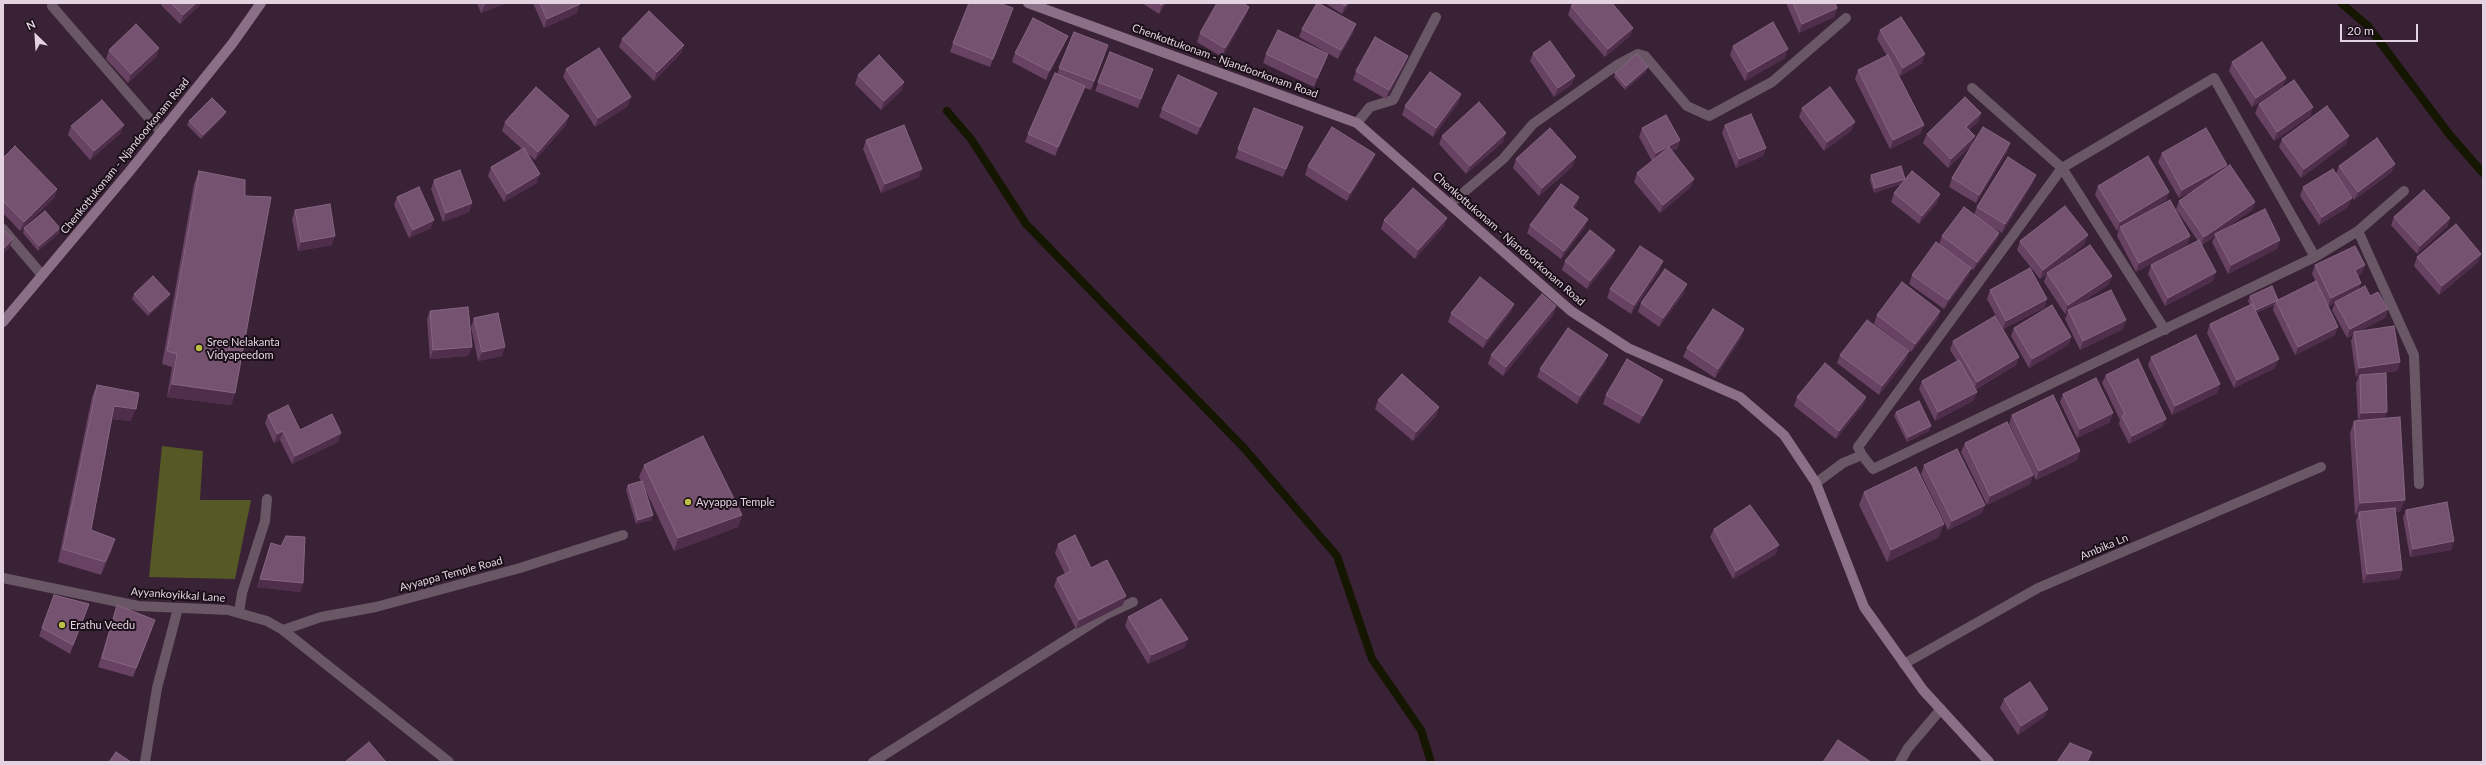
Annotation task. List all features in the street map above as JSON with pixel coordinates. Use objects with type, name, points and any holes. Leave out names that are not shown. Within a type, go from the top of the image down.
[{"type":"main road","name":"Chenkottukonam - Njandoorkonam Road","points":[[3,322],[232,44],[260,3]]},
{"type":"main road","name":"Chenkottukonam - Njandoorkonam Road","points":[[1028,3],[1357,123],[1571,311],[1628,348],[1740,397],[1784,434],[1816,483],[1864,607],[1904,664],[1941,709],[1989,762]]},
{"type":"street","points":[[52,6],[161,132]]},
{"type":"street","points":[[1357,123],[1370,107],[1393,100],[1436,17]]},
{"type":"street","points":[[1450,204],[1503,159],[1533,124],[1617,65],[1638,54],[1645,56],[1687,106],[1709,116],[1772,82],[1846,18]]},
{"type":"street","points":[[2315,257],[2214,78],[2062,168],[1858,447],[1862,455],[1873,469],[2315,257],[2358,231],[2404,191]]},
{"type":"street","points":[[1972,88],[2062,168],[2165,330]]},
{"type":"street","points":[[3,229],[42,275]]},
{"type":"street","points":[[2358,231],[2414,355],[2419,484]]},
{"type":"street","points":[[1816,483],[1843,463],[1862,455]]},
{"type":"street","name":"Ambika Ln","points":[[1904,664],[2038,588],[2321,467]]},
{"type":"street","points":[[238,613],[242,593],[264,521],[267,499]]},
{"type":"street","name":"Ayyappa Temple Road","points":[[283,630],[321,617],[376,607],[520,568],[624,535]]},
{"type":"street","name":"Ayyankoyikkal Lane","points":[[3,578],[138,606],[228,610],[267,621],[283,630],[449,762]]},
{"type":"street","points":[[873,762],[1106,615],[1132,602]]},
{"type":"street","points":[[145,762],[157,688],[178,608]]},
{"type":"street","points":[[1900,762],[1908,748],[1941,709]]},
{"type":"green space","points":[[162,446],[203,451],[200,500],[251,500],[235,579],[149,577]]},
{"type":"building","points":[[171,3],[196,3],[183,15]]},
{"type":"building","points":[[540,3],[579,3],[580,4],[547,19]]},
{"type":"building","points":[[969,3],[999,3],[1013,8],[993,59],[953,43]]},
{"type":"building","points":[[1217,3],[1243,3],[1249,7],[1225,48],[1200,33]]},
{"type":"building","points":[[1317,3],[1356,24],[1341,50],[1302,29]]},
{"type":"building","points":[[1574,3],[1612,3],[1633,28],[1608,49],[1571,6]]},
{"type":"building","points":[[1793,3],[1835,3],[1837,8],[1802,24]]},
{"type":"building","points":[[649,11],[684,45],[657,72],[622,39]]},
{"type":"building","points":[[1901,17],[1925,54],[1903,68],[1880,30]]},
{"type":"building","points":[[1033,18],[1068,36],[1049,71],[1015,53]]},
{"type":"building","points":[[1773,22],[1788,49],[1748,72],[1733,46]]},
{"type":"building","points":[[136,24],[159,48],[131,74],[109,50]]},
{"type":"building","points":[[1278,30],[1328,54],[1317,78],[1266,54]]},
{"type":"building","points":[[1074,32],[1108,45],[1094,81],[1059,68]]},
{"type":"building","points":[[1375,37],[1408,56],[1389,90],[1356,71]]},
{"type":"building","points":[[1550,41],[1575,76],[1558,88],[1533,53]]},
{"type":"building","points":[[2262,42],[2286,78],[2256,98],[2232,62]]},
{"type":"building","points":[[599,48],[631,97],[598,118],[566,69]]},
{"type":"building","points":[[1110,52],[1153,69],[1141,99],[1098,82]]},
{"type":"building","points":[[1637,54],[1648,67],[1626,86],[1615,73]]},
{"type":"building","points":[[879,55],[904,82],[884,101],[858,75]]},
{"type":"building","points":[[1888,55],[1924,125],[1893,140],[1858,70]]},
{"type":"building","points":[[1430,72],[1461,94],[1436,128],[1405,106]]},
{"type":"building","points":[[1055,73],[1085,86],[1058,147],[1028,134]]},
{"type":"building","points":[[1178,75],[1217,93],[1200,127],[1162,109]]},
{"type":"building","points":[[2294,80],[2313,107],[2277,132],[2259,104]]},
{"type":"building","points":[[536,87],[569,116],[538,152],[505,122]]},
{"type":"building","points":[[1830,87],[1855,122],[1827,142],[1802,108]]},
{"type":"building","points":[[1965,97],[1981,113],[1966,127],[1975,136],[1951,159],[1927,134]]},
{"type":"building","points":[[212,98],[226,112],[203,135],[189,121]]},
{"type":"building","points":[[102,100],[124,125],[94,151],[71,126]]},
{"type":"building","points":[[1479,102],[1506,133],[1470,166],[1442,136]]},
{"type":"building","points":[[2327,106],[2349,136],[2304,169],[2282,139]]},
{"type":"building","points":[[1254,108],[1303,127],[1286,169],[1238,149]]},
{"type":"building","points":[[1751,114],[1766,148],[1739,159],[1725,125]]},
{"type":"building","points":[[1666,115],[1680,140],[1656,153],[1642,128]]},
{"type":"building","points":[[904,125],[922,169],[885,184],[866,140]]},
{"type":"building","points":[[1332,127],[1375,154],[1350,193],[1308,166]]},
{"type":"building","points":[[1983,127],[2010,143],[1979,195],[1952,178]]},
{"type":"building","points":[[1550,128],[1576,157],[1542,188],[1516,159]]},
{"type":"building","points":[[2206,128],[2227,165],[2182,190],[2162,153]]},
{"type":"building","points":[[2377,138],[2395,164],[2358,192],[2339,166]]},
{"type":"building","points":[[15,146],[57,189],[24,222],[3,201],[3,158]]},
{"type":"building","points":[[1669,147],[1694,179],[1663,205],[1637,173]]},
{"type":"building","points":[[524,148],[540,174],[507,194],[491,167]]},
{"type":"building","points":[[2148,156],[2169,192],[2120,222],[2098,186]]},
{"type":"building","points":[[2008,157],[2036,175],[2005,224],[1977,207]]},
{"type":"building","points":[[2230,165],[2255,202],[2204,237],[2179,201]]},
{"type":"building","points":[[1901,166],[1905,179],[1875,188],[1871,175]]},
{"type":"building","points":[[2333,169],[2352,198],[2322,217],[2303,187]]},
{"type":"building","points":[[460,170],[472,203],[446,213],[434,180]]},
{"type":"building","points":[[199,171],[245,180],[245,196],[271,197],[235,393],[172,384],[177,354],[167,351]]},
{"type":"building","points":[[1912,171],[1940,194],[1922,216],[1894,193]]},
{"type":"building","points":[[1561,184],[1579,197],[1572,207],[1588,219],[1564,251],[1530,225]]},
{"type":"building","points":[[419,187],[434,220],[413,230],[397,197]]},
{"type":"building","points":[[1413,188],[1447,218],[1418,250],[1384,220]]},
{"type":"building","points":[[2424,190],[2450,218],[2420,246],[2394,217]]},
{"type":"building","points":[[2170,200],[2190,236],[2139,263],[2120,227]]},
{"type":"building","points":[[330,204],[335,236],[301,242],[295,210]]},
{"type":"building","points":[[2065,206],[2088,235],[2043,270],[2020,241]]},
{"type":"building","points":[[1964,207],[1999,233],[1977,262],[1942,236]]},
{"type":"building","points":[[2265,209],[2280,240],[2231,265],[2215,234]]},
{"type":"building","points":[[45,211],[60,228],[39,246],[24,228]]},
{"type":"building","points":[[2456,224],[2481,254],[2442,286],[2417,257]]},
{"type":"building","points":[[3,230],[13,239],[3,249]]},
{"type":"building","points":[[1590,230],[1615,250],[1590,281],[1565,261]]},
{"type":"building","points":[[2199,240],[2216,272],[2168,298],[2151,265]]},
{"type":"building","points":[[1936,242],[1971,268],[1948,300],[1912,275]]},
{"type":"building","points":[[2090,245],[2112,276],[2068,305],[2047,273]]},
{"type":"building","points":[[1640,246],[1663,261],[1634,305],[1610,289]]},
{"type":"building","points":[[2355,246],[2365,265],[2355,270],[2361,283],[2331,298],[2315,265]]},
{"type":"building","points":[[2030,268],[2047,299],[2006,321],[1990,290]]},
{"type":"building","points":[[1665,269],[1687,284],[1663,318],[1641,303]]},
{"type":"building","points":[[153,276],[170,294],[150,312],[134,294]]},
{"type":"building","points":[[1480,277],[1514,304],[1487,339],[1451,313]]},
{"type":"building","points":[[2316,281],[2338,327],[2298,347],[2276,301]]},
{"type":"building","points":[[1902,282],[1940,311],[1915,344],[1877,315]]},
{"type":"building","points":[[2272,286],[2278,300],[2256,310],[2250,296]]},
{"type":"building","points":[[2365,286],[2370,296],[2378,292],[2388,309],[2350,329],[2335,302]]},
{"type":"building","points":[[2111,290],[2126,320],[2083,341],[2068,310]]},
{"type":"building","points":[[1542,294],[1556,306],[1506,367],[1491,355]]},
{"type":"building","points":[[2252,304],[2279,359],[2237,380],[2210,324]]},
{"type":"building","points":[[2052,305],[2071,337],[2032,359],[2014,328]]},
{"type":"building","points":[[468,307],[472,347],[433,350],[430,311]]},
{"type":"building","points":[[1713,309],[1744,329],[1718,369],[1687,348]]},
{"type":"building","points":[[498,313],[505,347],[482,352],[474,318]]},
{"type":"building","points":[[1995,316],[2019,357],[1977,382],[1953,341]]},
{"type":"building","points":[[1867,320],[1909,351],[1882,386],[1840,355]]},
{"type":"building","points":[[2394,326],[2400,362],[2359,368],[2354,332]]},
{"type":"building","points":[[1568,328],[1608,355],[1580,396],[1540,369]]},
{"type":"building","points":[[2196,335],[2220,384],[2175,406],[2151,357]]},
{"type":"building","points":[[1627,359],[1663,380],[1643,416],[1606,395]]},
{"type":"building","points":[[2138,359],[2166,419],[2132,436],[2122,416],[2125,414],[2106,375]]},
{"type":"building","points":[[1959,360],[1977,392],[1938,412],[1922,381]]},
{"type":"building","points":[[1825,363],[1866,397],[1839,431],[1797,397]]},
{"type":"building","points":[[2386,373],[2387,412],[2361,413],[2360,375]]},
{"type":"building","points":[[1402,374],[1439,407],[1416,432],[1378,400]]},
{"type":"building","points":[[2096,378],[2113,413],[2080,429],[2063,394]]},
{"type":"building","points":[[97,385],[139,393],[136,409],[114,406],[91,530],[115,539],[105,562],[63,549]]},
{"type":"building","points":[[2053,395],[2080,451],[2039,471],[2012,415]]},
{"type":"building","points":[[1919,401],[1931,426],[1908,437],[1896,412]]},
{"type":"building","points":[[288,405],[300,430],[332,414],[341,433],[295,456],[283,431],[277,434],[268,415]]},
{"type":"building","points":[[2400,417],[2405,500],[2360,503],[2354,421]]},
{"type":"building","points":[[2007,422],[2033,475],[1990,496],[1965,443]]},
{"type":"building","name":"Ayyappa Temple","points":[[703,436],[742,515],[678,538],[644,465]]},
{"type":"building","points":[[1957,449],[1985,505],[1952,521],[1924,465]]},
{"type":"building","points":[[1916,467],[1944,524],[1891,550],[1864,492]]},
{"type":"building","points":[[642,481],[653,515],[638,520],[628,485]]},
{"type":"building","points":[[2447,502],[2454,541],[2413,549],[2406,510]]},
{"type":"building","points":[[1750,505],[1779,545],[1736,571],[1714,529]]},
{"type":"building","points":[[2395,508],[2402,570],[2367,574],[2359,512]]},
{"type":"building","points":[[1075,535],[1091,568],[1107,560],[1126,596],[1079,620],[1057,578],[1071,571],[1058,544]]},
{"type":"building","points":[[286,536],[305,537],[303,583],[260,579],[271,543],[281,546]]},
{"type":"building","name":"Erathu Veedu","points":[[54,595],[89,604],[73,645],[42,628]]},
{"type":"building","points":[[1161,599],[1188,639],[1151,655],[1128,617]]},
{"type":"building","points":[[117,605],[155,620],[136,668],[102,658]]},
{"type":"building","points":[[2030,682],[2048,709],[2021,726],[2004,699]]},
{"type":"building","points":[[1838,740],[1871,762],[1823,762]]},
{"type":"building","points":[[369,742],[386,762],[345,762]]},
{"type":"building","points":[[2070,743],[2092,752],[2087,762],[2057,762]]},
{"type":"building","points":[[116,752],[131,762],[109,762]]},
{"type":"waterway","points":[[2341,3],[2368,26],[2449,134],[2483,173]]},
{"type":"waterway","points":[[947,111],[971,139],[1026,224],[1244,448],[1337,556],[1372,659],[1421,730],[1431,762]]},
{"type":"place","name":"Sree Nelakanta Vidyapeedom","points":[[199,348]]},
{"type":"place","name":"Ayyappa Temple","points":[[688,502]]},
{"type":"place","name":"Erathu Veedu","points":[[62,625]]}]
